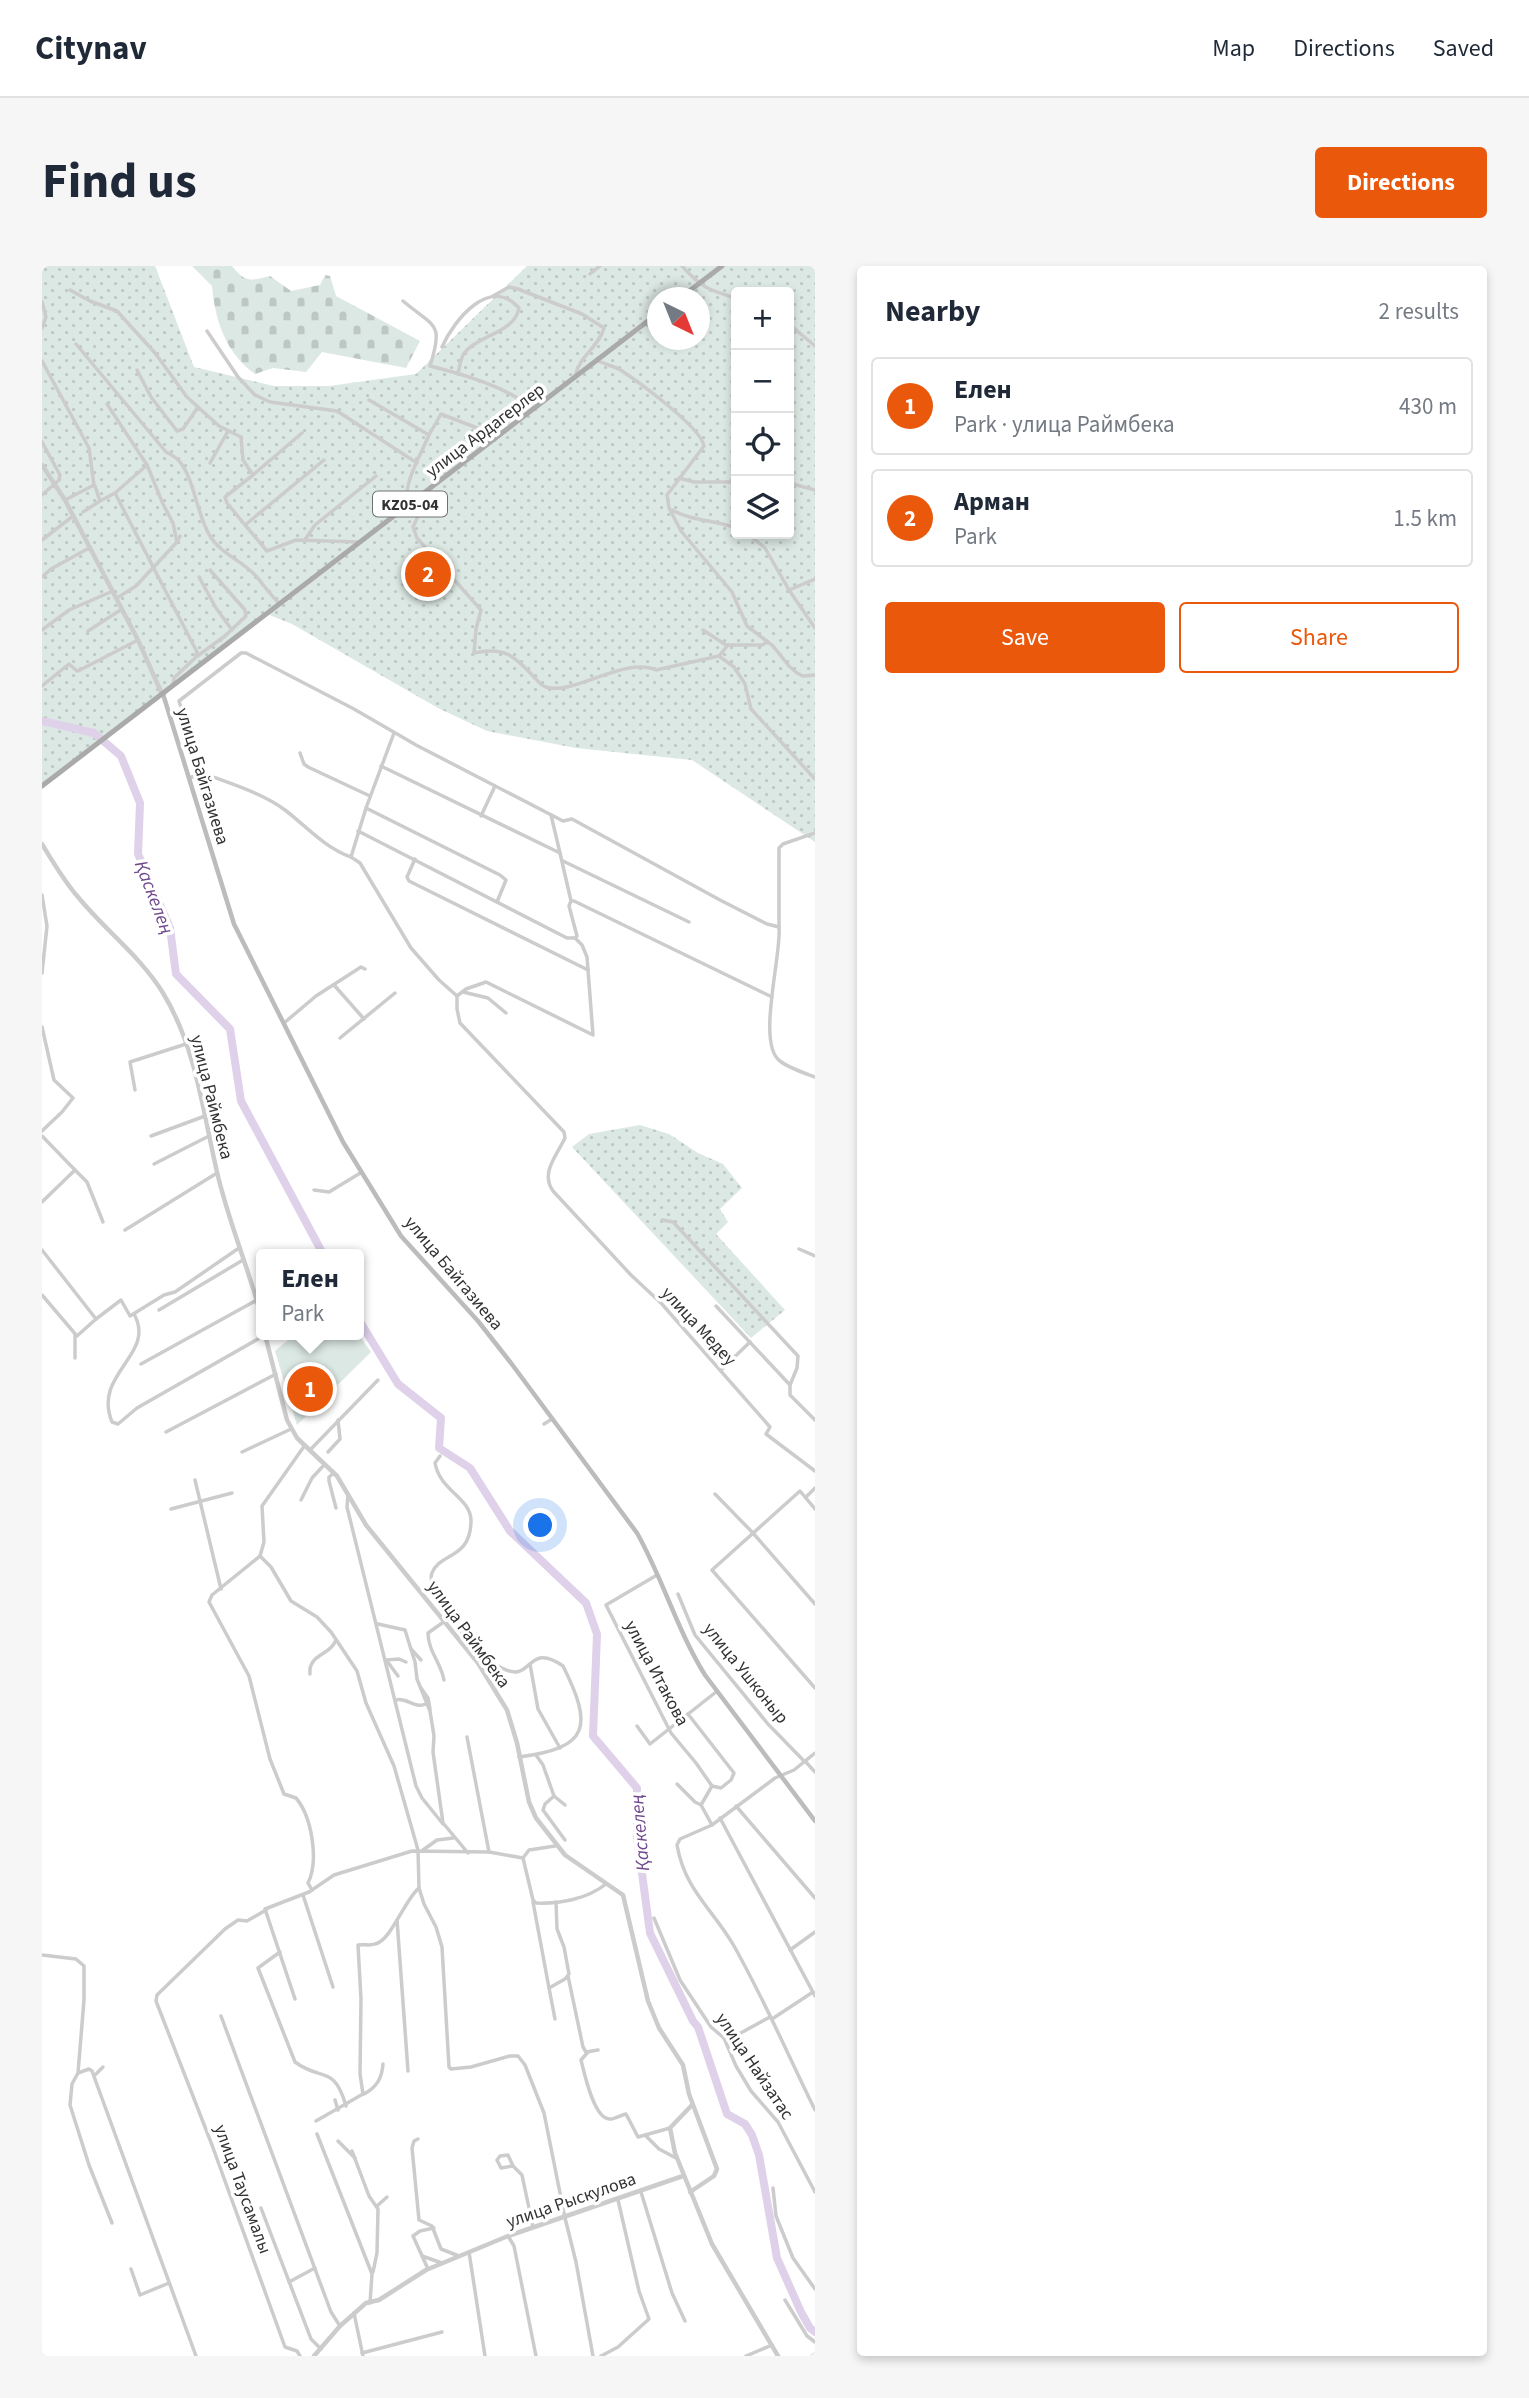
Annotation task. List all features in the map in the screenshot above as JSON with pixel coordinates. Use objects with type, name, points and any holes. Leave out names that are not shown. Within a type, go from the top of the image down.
[{"type":"main road","points":[[694,287],[722,266]]},
{"type":"main road","name":"улица Ардагерлер","points":[[163,694],[647,322]]},
{"type":"main road","name":"KZ05-04","points":[[42,786],[163,694]]},
{"type":"main road","name":"улица Байгазиева","points":[[163,694],[234,924],[343,1142],[401,1236],[478,1321],[552,1419],[560,1434],[637,1533],[691,1653],[716,1692],[815,1821]]},
{"type":"street","points":[[590,274],[600,266]]},
{"type":"street","points":[[682,266],[698,284],[710,291],[731,297]]},
{"type":"street","points":[[442,347],[447,335],[465,312],[509,287],[518,289],[582,314],[604,328],[602,335],[575,372],[575,379]]},
{"type":"street","points":[[70,290],[117,312],[139,334],[179,388],[228,431],[241,437],[243,460],[253,475]]},
{"type":"street","points":[[458,373],[465,351],[504,328],[518,314],[519,308],[513,302],[493,296]]},
{"type":"street","points":[[403,301],[434,327],[438,337],[430,366],[458,373],[505,391],[535,409]]},
{"type":"street","points":[[42,302],[46,317],[42,328]]},
{"type":"street","points":[[794,328],[815,346]]},
{"type":"street","points":[[207,331],[255,395],[270,402],[337,411],[417,463]]},
{"type":"street","points":[[76,344],[166,452],[179,461],[194,491],[205,528],[212,540],[256,576],[281,604]]},
{"type":"street","points":[[42,361],[89,448],[94,485],[100,501]]},
{"type":"street","points":[[598,361],[627,375],[701,436],[704,446],[667,495],[669,508],[687,539],[732,592],[747,626],[768,642],[797,673],[803,676],[815,675]]},
{"type":"street","points":[[137,370],[151,397],[177,431],[183,429],[198,407]]},
{"type":"street","points":[[369,400],[429,435]]},
{"type":"street","points":[[107,404],[147,465],[173,523],[177,542]]},
{"type":"street","points":[[495,440],[485,431],[441,414],[429,435],[407,491],[410,505],[419,514],[413,527],[417,538],[481,610],[474,653],[497,649],[505,652],[525,667],[544,687],[566,688],[620,671],[652,668],[656,670],[719,656],[728,645]]},
{"type":"street","points":[[210,463],[228,431]]},
{"type":"street","points":[[302,433],[225,497],[227,503],[267,551],[290,541],[360,543]]},
{"type":"street","points":[[42,442],[60,475],[56,483],[42,495]]},
{"type":"street","points":[[245,525],[324,460]]},
{"type":"street","points":[[42,465],[56,483],[117,598],[163,694]]},
{"type":"street","points":[[83,512],[115,493],[147,465]]},
{"type":"street","points":[[304,541],[315,525],[376,476]]},
{"type":"street","points":[[679,478],[694,482],[731,482]]},
{"type":"street","points":[[794,484],[815,490]]},
{"type":"street","points":[[65,500],[94,485]]},
{"type":"street","points":[[115,493],[190,636],[197,652],[195,658]]},
{"type":"street","points":[[669,508],[687,517],[709,519],[731,526]]},
{"type":"street","points":[[42,540],[73,516]]},
{"type":"street","points":[[117,598],[136,586],[180,536]]},
{"type":"street","points":[[756,539],[769,552],[789,590],[815,628]]},
{"type":"street","points":[[42,576],[89,548]]},
{"type":"street","points":[[173,687],[174,678],[246,616],[245,610],[210,570]]},
{"type":"street","points":[[200,577],[216,608],[232,630]]},
{"type":"street","points":[[789,590],[815,579]]},
{"type":"street","points":[[42,630],[69,610],[113,591]]},
{"type":"street","points":[[88,631],[122,609]]},
{"type":"street","points":[[703,630],[728,645],[762,645],[768,642]]},
{"type":"street","points":[[42,686],[69,664],[77,671],[80,670],[138,640]]},
{"type":"street","points":[[506,1013],[488,998],[459,994],[439,980],[411,948],[360,863],[319,839],[272,802],[204,773],[200,768],[179,701],[243,653],[551,815],[563,821],[572,820],[720,900],[767,924],[779,927]]},
{"type":"street","points":[[719,656],[734,667],[745,684],[751,709],[815,779]]},
{"type":"street","points":[[351,857],[394,733]]},
{"type":"street","points":[[300,753],[303,764],[370,796]]},
{"type":"street","points":[[381,766],[560,853]]},
{"type":"street","points":[[189,778],[204,773]]},
{"type":"street","points":[[481,816],[495,786]]},
{"type":"street","points":[[366,808],[500,875],[506,880],[497,902]]},
{"type":"street","points":[[551,815],[571,901],[569,906],[576,929],[575,939]]},
{"type":"street","points":[[358,831],[575,939],[586,951],[593,1035],[486,982],[459,994]]},
{"type":"street","points":[[815,833],[783,844],[779,848],[779,927],[770,1025],[775,1055],[780,1061],[815,1077]]},
{"type":"street","name":"улица Раймбека","points":[[42,845],[77,897],[156,982],[170,1005],[197,1080],[218,1173],[256,1297]]},
{"type":"street","points":[[415,859],[407,877],[409,881],[588,970]]},
{"type":"street","points":[[563,861],[689,922]]},
{"type":"street","points":[[42,895],[47,926],[42,973]]},
{"type":"street","points":[[571,901],[772,996]]},
{"type":"street","points":[[282,1024],[316,996],[361,967],[365,969]]},
{"type":"street","points":[[334,985],[364,1019]]},
{"type":"street","points":[[340,1038],[395,993]]},
{"type":"street","name":"улица Медеу","points":[[459,994],[457,1009],[460,1023],[565,1135],[554,1158],[548,1184],[631,1276],[662,1303],[722,1370],[770,1427],[766,1434],[815,1471]]},
{"type":"street","points":[[42,1027],[54,1080],[73,1098],[42,1133],[87,1182],[103,1222]]},
{"type":"street","points":[[135,1090],[130,1062],[186,1044]]},
{"type":"street","points":[[151,1136],[205,1116]]},
{"type":"street","points":[[154,1164],[209,1136]]},
{"type":"street","points":[[42,1202],[75,1170]]},
{"type":"street","points":[[314,1190],[329,1192],[362,1172]]},
{"type":"street","points":[[125,1230],[218,1173]]},
{"type":"street","points":[[662,1220],[673,1222],[798,1356],[790,1395],[815,1420]]},
{"type":"street","points":[[75,1335],[119,1300],[124,1303],[130,1316],[164,1295],[186,1286],[241,1247]]},
{"type":"street","points":[[799,1249],[815,1256]]},
{"type":"street","points":[[42,1250],[96,1318]]},
{"type":"street","points":[[159,1310],[245,1259]]},
{"type":"street","points":[[181,1298],[186,1286]]},
{"type":"street","points":[[42,1294],[75,1335],[75,1358]]},
{"type":"street","points":[[141,1364],[256,1301]]},
{"type":"street","points":[[716,1306],[790,1385]]},
{"type":"street","points":[[134,1314],[140,1326],[137,1342],[108,1392],[109,1413],[113,1422],[118,1424],[137,1408],[256,1340]]},
{"type":"street","name":"улица Раймбека","points":[[266,1340],[286,1420],[291,1429],[334,1473],[366,1525],[478,1663],[507,1710],[529,1802],[536,1818],[555,1846],[585,1871],[623,1895],[648,2001],[659,2028],[683,2065],[693,2105],[717,2169],[714,2176],[690,2192]]},
{"type":"street","points":[[722,1370],[750,1342]]},
{"type":"street","points":[[166,1432],[276,1374]]},
{"type":"street","points":[[312,1890],[308,1883],[314,1863],[305,1815],[296,1798],[284,1794],[279,1784],[249,1676],[209,1602],[212,1595],[260,1556],[264,1542],[262,1506],[307,1448],[378,1380]]},
{"type":"street","points":[[544,1424],[552,1419]]},
{"type":"street","points":[[328,1452],[340,1439],[338,1420]]},
{"type":"street","points":[[242,1452],[291,1429]]},
{"type":"street","points":[[440,1456],[435,1463],[436,1467],[447,1489],[464,1502],[470,1514],[470,1526],[462,1549],[433,1571],[432,1586],[465,1636],[483,1656],[510,1672],[521,1671],[539,1657],[545,1656],[563,1666],[579,1706],[582,1726],[570,1742],[536,1755],[519,1756]]},
{"type":"street","points":[[301,1500],[312,1478],[326,1464]]},
{"type":"street","points":[[334,1473],[329,1477],[329,1481],[337,1508]]},
{"type":"street","points":[[195,1480],[221,1589]]},
{"type":"street","points":[[806,1497],[815,1488]]},
{"type":"street","points":[[815,1509],[800,1491],[712,1570],[815,1688]]},
{"type":"street","points":[[171,1509],[232,1493]]},
{"type":"street","points":[[715,1494],[815,1604]]},
{"type":"street","points":[[348,1495],[347,1507],[416,1786],[422,1798],[468,1853]]},
{"type":"street","points":[[260,1556],[271,1567],[291,1601],[317,1616],[336,1638],[357,1671],[366,1703],[388,1750],[421,1850],[419,1888],[440,1939],[449,2067],[471,2067],[510,2056],[518,2056],[522,2060],[544,2113],[593,2356]]},
{"type":"street","name":"улица Итакова","points":[[657,1574],[606,1605],[670,1730],[712,1786]]},
{"type":"street","name":"улица Ушконыр","points":[[678,1594],[695,1635],[768,1724],[815,1772]]},
{"type":"street","points":[[377,1622],[388,1628],[403,1629],[430,1711]]},
{"type":"street","points":[[444,1680],[443,1671],[432,1653],[428,1633],[445,1622]]},
{"type":"street","points":[[310,1674],[309,1665],[333,1647],[336,1638]]},
{"type":"street","points":[[410,1648],[421,1660]]},
{"type":"street","points":[[386,1660],[406,1661]]},
{"type":"street","points":[[386,1660],[398,1676]]},
{"type":"street","points":[[530,1664],[538,1709],[560,1748]]},
{"type":"street","points":[[420,1686],[428,1698],[443,1824]]},
{"type":"street","points":[[637,1726],[650,1744],[716,1692]]},
{"type":"street","points":[[395,1700],[404,1700],[420,1706],[426,1704]]},
{"type":"street","points":[[688,1714],[734,1773],[732,1780],[721,1788],[712,1786],[701,1805]]},
{"type":"street","points":[[467,1737],[489,1852]]},
{"type":"street","points":[[815,1753],[712,1825],[677,1841],[682,1866],[690,1885],[731,1940],[815,2110]]},
{"type":"street","points":[[536,1755],[543,1765],[554,1796],[565,1805]]},
{"type":"street","points":[[677,1784],[701,1805],[712,1825]]},
{"type":"street","points":[[554,1796],[545,1804],[543,1810],[565,1840]]},
{"type":"street","points":[[736,1806],[815,1898]]},
{"type":"street","points":[[720,1818],[814,1994],[737,2035],[724,2038]]},
{"type":"street","points":[[295,1998],[266,1910],[303,1895],[334,1875],[421,1850],[437,1840],[456,1838]]},
{"type":"street","points":[[523,1858],[529,1850],[555,1846]]},
{"type":"street","points":[[421,1850],[489,1852],[523,1858]]},
{"type":"street","points":[[523,1858],[555,2019]]},
{"type":"street","points":[[533,1900],[536,1903],[556,1902],[595,1891],[606,1884]]},
{"type":"street","points":[[363,2095],[358,1945],[379,1944],[419,1888]]},
{"type":"street","points":[[303,1895],[333,1987]]},
{"type":"street","points":[[556,1902],[558,1929],[564,1947],[583,2047],[588,2052]]},
{"type":"street","name":"улица Таусамалы","points":[[266,1910],[247,1921],[238,1920],[232,1923],[157,1995],[156,2001],[167,2024],[285,2347],[296,2351],[300,2356]]},
{"type":"street","points":[[397,1918],[408,2071]]},
{"type":"street","name":"улица Найзатас","points":[[654,1918],[680,1980],[710,2027],[724,2038],[745,2082],[778,2122],[815,2192]]},
{"type":"street","points":[[790,1950],[815,1932]]},
{"type":"street","points":[[42,1952],[76,1959],[85,1970],[78,2073],[72,2084],[70,2105],[112,2222]]},
{"type":"street","points":[[280,1952],[258,1968],[295,2062],[337,2083],[346,2106]]},
{"type":"street","points":[[549,1988],[568,1976]]},
{"type":"street","points":[[221,2016],[331,2312],[340,2326]]},
{"type":"street","points":[[598,2050],[588,2052],[581,2060],[599,2111],[608,2119],[626,2114],[638,2137],[670,2127],[693,2105]]},
{"type":"street","points":[[317,2121],[346,2106],[377,2084],[382,2076],[383,2064]]},
{"type":"street","points":[[94,2076],[103,2067]]},
{"type":"street","points":[[78,2073],[91,2069],[94,2076],[196,2356]]},
{"type":"street","points":[[335,2100],[338,2110]]},
{"type":"street","points":[[670,2127],[669,2133],[676,2158],[712,2244],[778,2356]]},
{"type":"street","points":[[317,2134],[372,2274]]},
{"type":"street","points":[[646,2136],[659,2149],[676,2158]]},
{"type":"street","points":[[418,2139],[414,2141],[412,2148],[419,2220],[429,2223],[433,2228],[441,2249],[461,2256]]},
{"type":"street","points":[[338,2141],[356,2159]]},
{"type":"street","points":[[352,2151],[369,2196],[377,2204],[377,2253],[370,2303]]},
{"type":"street","points":[[513,2166],[501,2168],[497,2160],[500,2156],[508,2155],[513,2166],[522,2175],[533,2227]]},
{"type":"street","name":"улица Рыскулова","points":[[314,2356],[340,2326],[366,2303],[428,2269],[508,2236],[683,2176]]},
{"type":"street","points":[[773,2188],[776,2216],[793,2258],[815,2290]]},
{"type":"street","points":[[640,2192],[673,2293],[685,2321]]},
{"type":"street","points":[[377,2204],[387,2197]]},
{"type":"street","points":[[601,2356],[618,2347],[649,2319],[639,2291],[618,2200]]},
{"type":"street","points":[[261,2208],[311,2339],[321,2349]]},
{"type":"street","points":[[428,2269],[413,2236],[433,2228]]},
{"type":"street","points":[[508,2236],[514,2246],[536,2356]]},
{"type":"street","points":[[469,2252],[485,2356]]},
{"type":"street","points":[[422,2256],[442,2263]]},
{"type":"street","points":[[289,2282],[315,2268]]},
{"type":"street","points":[[131,2269],[140,2295],[169,2283]]},
{"type":"street","points":[[785,2300],[807,2336],[815,2342]]},
{"type":"street","points":[[354,2313],[363,2355],[442,2332]]},
{"type":"street","points":[[746,2356],[772,2346]]},
{"type":"green space","points":[[42,266],[155,266],[194,367],[274,386],[329,386],[416,374],[527,266],[815,266],[815,842],[692,760],[576,748],[487,731],[438,708],[292,624],[267,614],[42,786]]},
{"type":"green space","points":[[192,266],[232,266],[245,278],[252,280],[270,276],[291,291],[320,285],[325,275],[330,276],[336,296],[420,341],[406,368],[322,352],[306,372],[273,368],[255,374],[229,346],[219,324],[212,286]]},
{"type":"green space","points":[[640,1125],[669,1134],[698,1153],[723,1164],[742,1188],[720,1209],[728,1222],[716,1234],[785,1310],[751,1338],[572,1147],[589,1134]]},
{"type":"green space","points":[[288,1340],[363,1340],[371,1352],[297,1425],[275,1351]]},
{"type":"waterway","name":"Қаскелең","points":[[42,721],[94,733],[121,756],[140,803],[138,854],[170,928],[176,974],[230,1029],[241,1101],[320,1249]]},
{"type":"waterway","name":"Қаскелең","points":[[364,1328],[398,1384],[441,1418],[439,1448],[470,1468],[510,1531],[586,1603],[597,1634],[593,1736],[637,1788],[637,1836],[650,1933],[698,2027],[727,2114],[745,2124],[752,2135],[759,2155],[777,2258],[801,2312],[815,2332]]},
{"type":"place","name":"Арман","points":[[428,574]]},
{"type":"place","name":"Елен","points":[[310,1389]]}]
